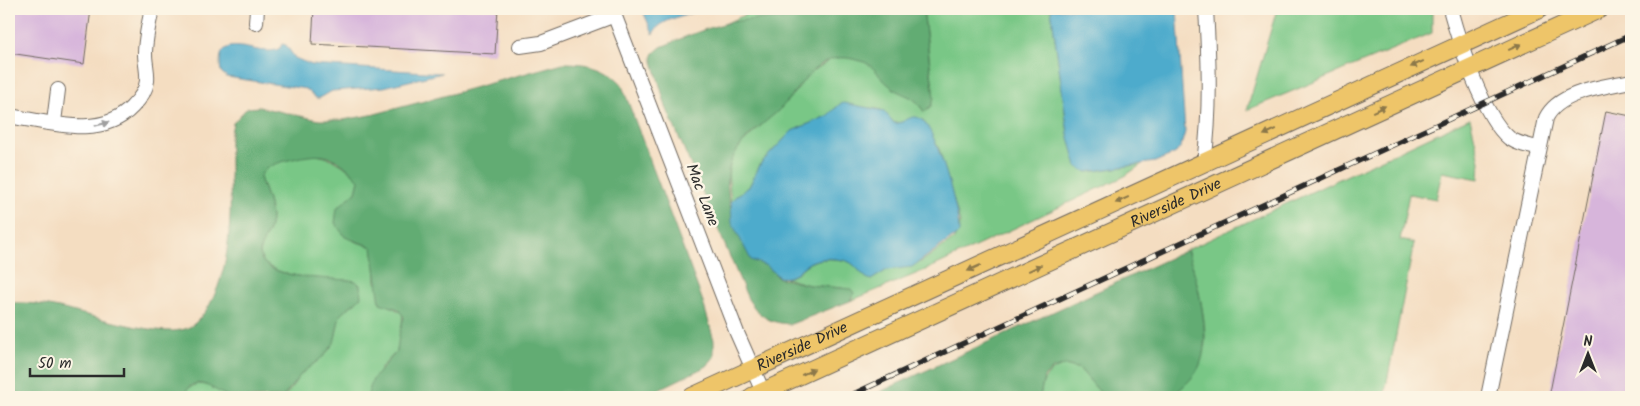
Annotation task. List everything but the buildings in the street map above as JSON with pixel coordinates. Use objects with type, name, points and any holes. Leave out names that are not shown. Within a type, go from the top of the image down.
[{"type":"main road","name":"Riverside Drive","points":[[692,397],[1539,9]]},
{"type":"main road","name":"Riverside Drive","points":[[758,395],[1599,9]]},
{"type":"street","points":[[9,116],[84,126],[100,125],[126,114],[136,103],[146,86],[145,53],[152,9]]},
{"type":"street","points":[[256,23],[257,9]]},
{"type":"street","points":[[1204,163],[1209,128],[1210,82],[1206,9]]},
{"type":"street","points":[[1450,9],[1470,68],[1485,102],[1502,131],[1518,143],[1538,148]]},
{"type":"street","points":[[520,46],[541,43],[614,12]]},
{"type":"street","name":"Mac Lane","points":[[614,12],[753,370],[758,395]]},
{"type":"street","points":[[1488,397],[1538,148],[1546,118],[1553,107],[1593,88],[1631,81]]},
{"type":"street","points":[[54,122],[58,90]]},
{"type":"green space","points":[[758,9],[822,9],[811,14],[787,19],[724,24]]},
{"type":"green space","points":[[822,9],[923,9],[934,98],[931,106],[924,112],[916,101],[886,83],[866,63],[840,58],[828,61],[818,66],[809,74],[777,112],[748,137],[736,152],[729,169],[728,192],[737,227],[751,259],[767,266],[779,278],[809,285],[851,289],[854,293],[850,301],[791,324],[766,318],[761,315],[748,299],[666,107],[652,58],[654,53],[661,47],[718,25],[738,21],[792,18],[812,14]]},
{"type":"green space","points":[[923,9],[1051,9],[1068,133],[1087,172],[1142,164],[1125,176],[928,269],[850,301],[854,297],[842,288],[809,285],[785,278],[798,272],[809,263],[830,259],[851,263],[871,280],[887,270],[921,262],[954,239],[960,223],[939,149],[923,120],[894,123],[884,111],[878,109],[840,104],[827,116],[792,131],[761,163],[749,187],[731,202],[728,171],[731,158],[739,147],[797,90],[807,75],[833,58],[846,57],[866,62],[889,85],[917,101],[924,112],[931,106],[933,87]]},
{"type":"green space","points":[[1277,9],[1432,9],[1432,33],[1247,110]]},
{"type":"green space","points":[[563,63],[580,64],[602,69],[621,83],[702,299],[714,340],[714,357],[707,366],[643,397],[367,397],[373,379],[397,351],[404,317],[398,309],[380,303],[372,247],[345,237],[335,223],[337,208],[356,192],[359,180],[350,170],[333,159],[317,155],[297,158],[274,165],[267,168],[260,177],[269,203],[271,216],[269,229],[260,251],[263,261],[271,268],[284,273],[356,281],[360,285],[361,297],[340,315],[334,343],[324,356],[302,373],[283,397],[232,397],[207,385],[194,384],[188,388],[183,397],[9,397],[9,303],[35,304],[60,308],[126,325],[165,331],[186,329],[200,317],[209,306],[218,287],[224,267],[230,224],[230,138],[233,123],[247,108],[259,107],[319,120],[343,120],[371,115]]},
{"type":"green space","points":[[1470,118],[1480,161],[1479,179],[1442,172],[1436,199],[1409,194],[1400,240],[1414,243],[1384,397],[1168,397],[1190,376],[1199,363],[1204,349],[1205,328],[1203,314],[1194,271],[1187,250]]},
{"type":"green space","points":[[308,154],[324,157],[336,162],[348,169],[359,180],[356,192],[337,208],[354,241],[372,247],[376,282],[392,307],[402,313],[402,325],[397,351],[381,368],[367,397],[283,397],[289,392],[300,375],[325,354],[333,344],[339,315],[356,302],[349,280],[296,276],[270,267],[262,260],[260,248],[269,230],[271,216],[269,203],[260,177],[263,172],[274,164]]},
{"type":"green space","points":[[1187,250],[1202,308],[1204,325],[1203,355],[1199,367],[1190,380],[1182,388],[1169,396],[1148,398],[1104,397],[1080,369],[1065,365],[1053,369],[1044,377],[1040,397],[869,397]]},
{"type":"green space","points":[[1065,365],[1080,369],[1104,397],[1040,397],[1046,376]]},
{"type":"green space","points":[[196,384],[210,385],[229,397],[183,397],[186,390]]},
{"type":"water","points":[[642,9],[704,9],[668,21],[662,24],[653,34]]},
{"type":"water","points":[[1051,9],[1177,9],[1185,132],[1181,146],[1176,153],[1155,162],[1087,172],[1077,167],[1068,134]]},
{"type":"water","points":[[282,44],[286,45],[295,58],[312,65],[442,73],[384,87],[332,91],[320,98],[316,98],[306,89],[227,77],[221,72],[220,58],[224,50],[231,47],[240,47],[272,51],[280,48]]},
{"type":"water","points":[[844,103],[884,111],[894,123],[915,117],[922,120],[928,127],[941,156],[956,209],[959,233],[912,267],[887,270],[871,280],[851,263],[833,259],[813,261],[792,276],[779,277],[767,266],[751,260],[732,223],[731,202],[749,187],[761,163],[792,131],[827,116],[840,104]]},
{"type":"railway","points":[[847,397],[1631,35]]}]
